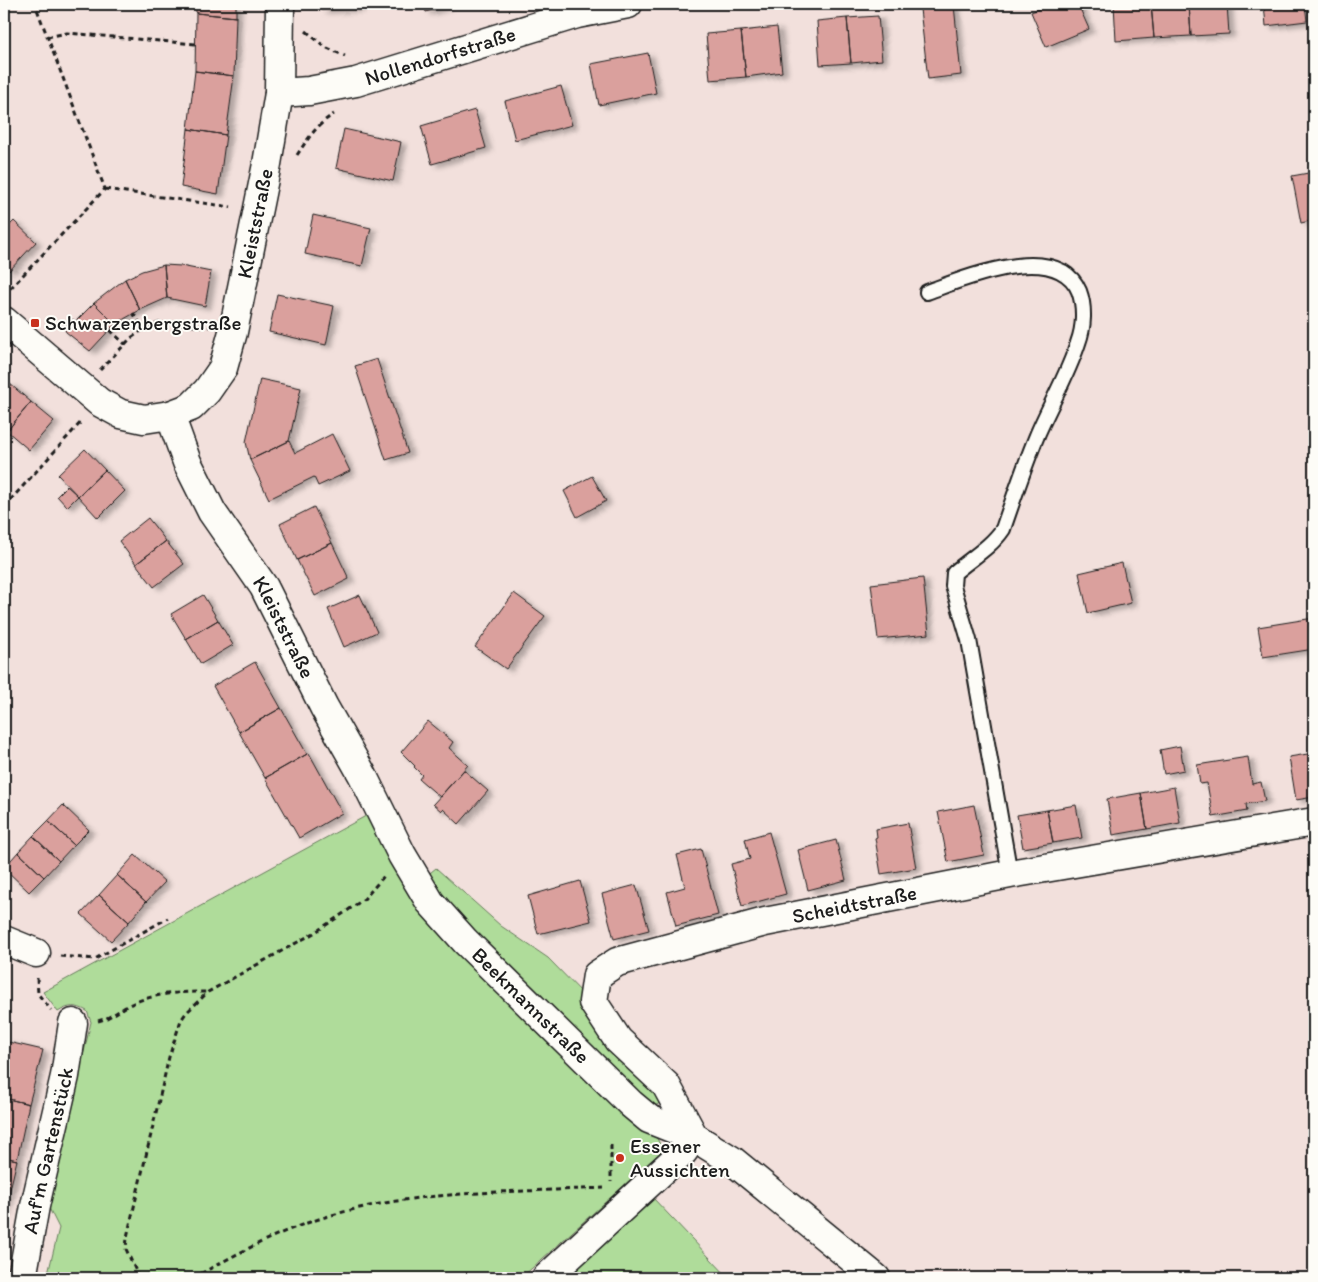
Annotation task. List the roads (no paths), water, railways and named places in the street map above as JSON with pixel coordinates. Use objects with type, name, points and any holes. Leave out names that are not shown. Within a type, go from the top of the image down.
[{"type":"street","name":"Nollendorfstraße","points":[[279,93],[309,91],[356,82],[577,14],[628,4]]},
{"type":"street","name":"Kleiststraße","points":[[4,321],[99,402],[120,414],[144,419],[170,415],[191,407],[208,390],[223,368],[233,332],[267,164],[279,93],[281,15]]},
{"type":"street","name":"Kleiststraße","points":[[170,415],[187,462],[212,512],[264,587],[324,707],[362,774],[399,849]]},
{"type":"street","name":"Scheidtstraße","points":[[694,1137],[666,1085],[618,1040],[592,1002],[597,976],[617,962],[764,922],[1010,874],[1314,822]]},
{"type":"street","name":"Beekmannstraße","points":[[399,849],[430,902],[465,941],[631,1104],[649,1118],[694,1137],[733,1160],[876,1278]]},
{"type":"street","points":[[4,940],[36,953]]},
{"type":"street","name":"Auf'm Gartenstück","points":[[22,1278],[35,1206],[65,1076],[73,1023]]},
{"type":"street","points":[[546,1278],[683,1152],[694,1137]]},
{"type":"lane","points":[[927,292],[997,269],[1036,265],[1050,266],[1066,273],[1076,286],[1081,297],[1083,317],[1078,342],[1034,442],[1003,529],[995,541],[979,551],[954,573],[953,586],[969,640],[1010,874]]},
{"type":"place","name":"Schwarzenbergstraße","points":[[35,323]]},
{"type":"place","name":"Essener Aussichten","points":[[620,1158]]}]
